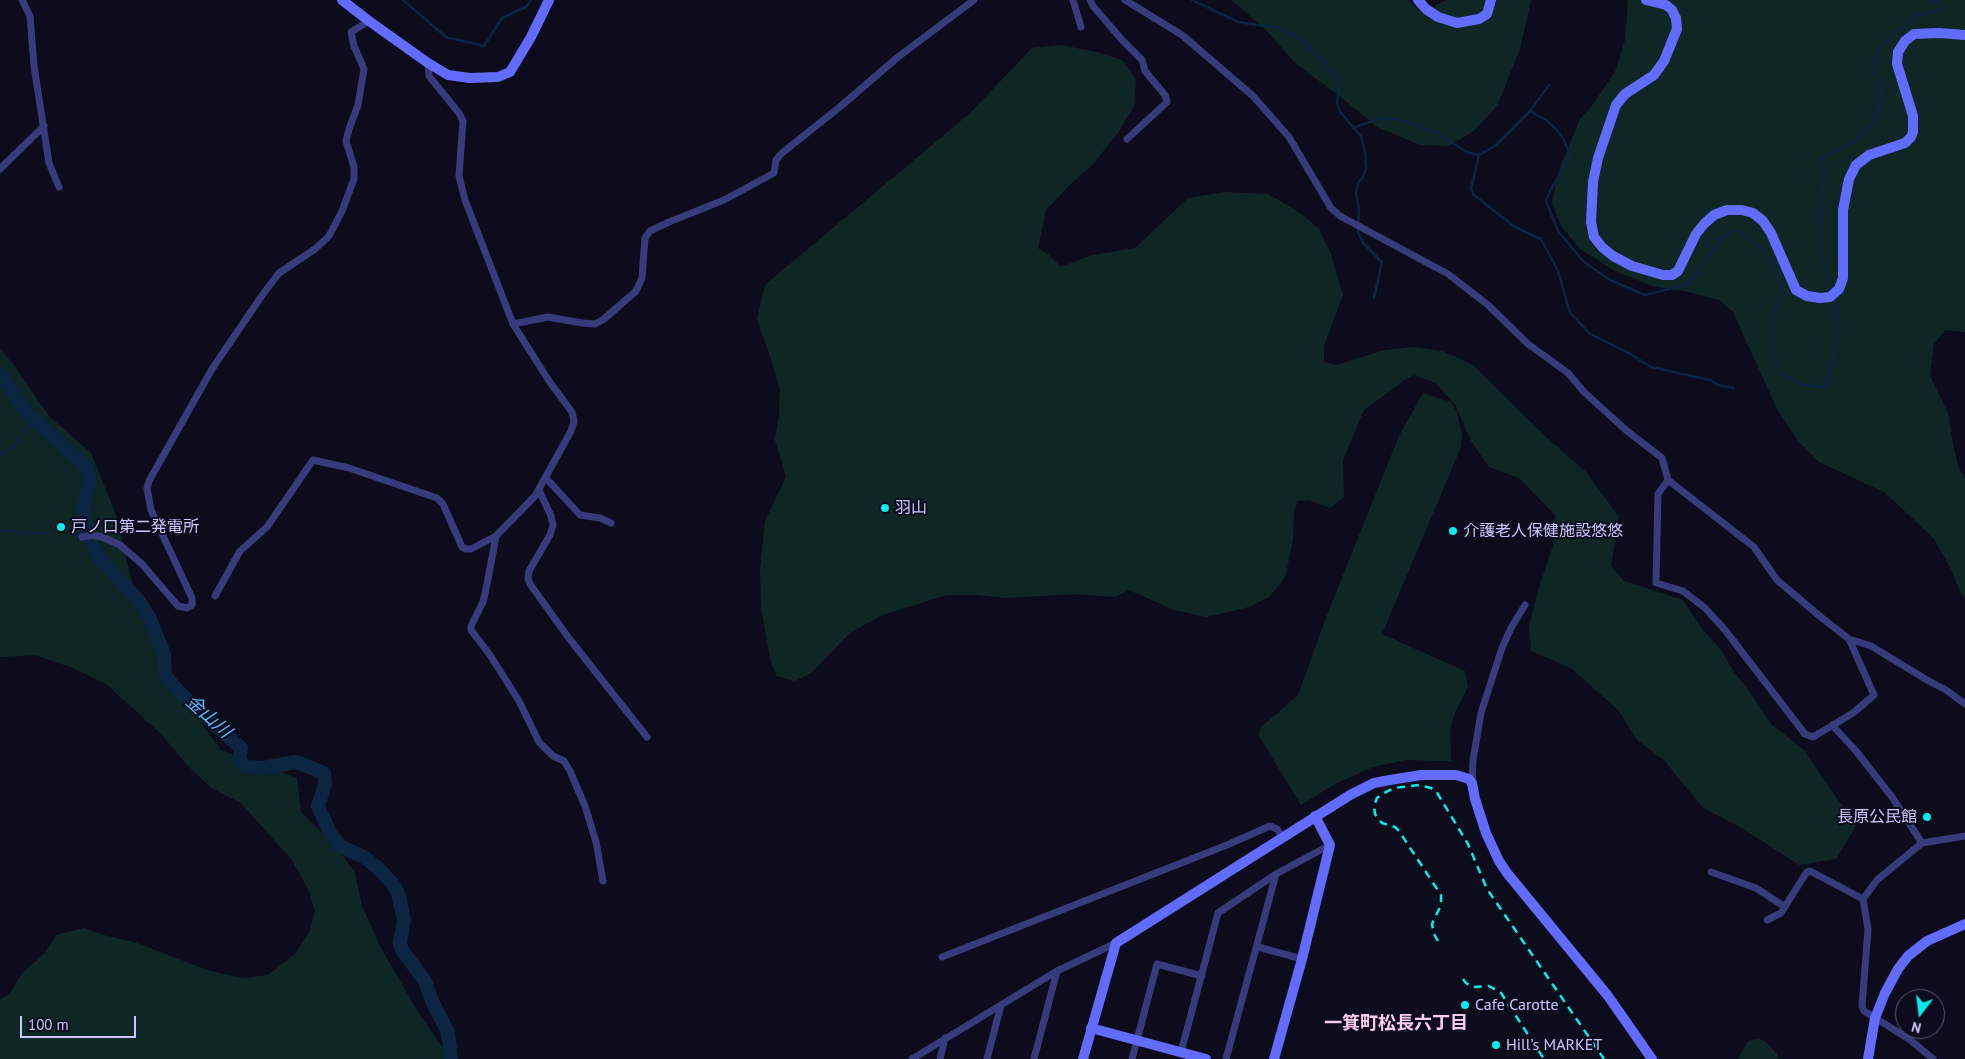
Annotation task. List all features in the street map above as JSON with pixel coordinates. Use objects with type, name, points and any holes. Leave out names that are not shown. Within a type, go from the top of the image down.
[{"type":"street","points":[[22,0],[30,16],[34,66],[49,163],[59,187]]},
{"type":"street","points":[[342,0],[368,21],[428,63],[448,75],[459,78],[498,77],[510,72],[549,0]]},
{"type":"street","points":[[513,324],[548,317],[595,324],[604,319],[607,314],[636,291],[642,278],[645,238],[650,231],[724,200],[774,173],[776,160],[782,153],[898,57],[974,0]]},
{"type":"street","points":[[1073,0],[1081,27]]},
{"type":"street","points":[[1090,0],[1093,6],[1142,60],[1145,70],[1165,95],[1167,102],[1127,138]]},
{"type":"street","points":[[1125,0],[1182,35],[1253,96],[1289,137],[1331,208],[1340,216],[1448,274],[1488,305],[1528,344],[1568,373],[1584,392],[1627,431],[1662,458],[1668,480],[1754,547],[1777,580],[1822,618],[1849,639],[1871,646],[1946,690],[1965,704]]},
{"type":"street","points":[[1418,0],[1426,9],[1438,17],[1457,23],[1479,20],[1487,14],[1492,0]]},
{"type":"street","points":[[1646,0],[1666,5],[1672,10],[1676,18],[1677,29],[1664,61],[1654,75],[1625,94],[1616,104],[1598,158],[1593,182],[1591,222],[1594,237],[1602,247],[1632,266],[1663,276],[1672,275],[1678,271],[1696,234],[1704,224],[1714,215],[1727,210],[1742,210],[1753,213],[1771,233],[1796,290],[1807,296],[1820,298],[1830,296],[1839,289],[1842,278],[1843,210],[1849,179],[1856,166],[1869,155],[1905,143],[1913,132],[1913,116],[1897,64],[1898,52],[1905,41],[1914,34],[1939,33],[1965,36]]},
{"type":"street","points":[[82,537],[102,537],[120,545],[155,578],[178,606],[187,608],[192,605],[192,598],[151,510],[147,488],[149,481],[212,369],[263,294],[279,272],[315,249],[329,236],[342,211],[354,179],[354,167],[346,141],[358,105],[364,69],[354,46],[351,32],[368,21]]},
{"type":"street","points":[[215,596],[240,551],[267,527],[313,460],[349,468],[437,498],[446,512],[462,547],[472,549],[496,536],[539,490],[571,431],[574,421],[572,412],[549,381],[513,324],[464,200],[458,176],[463,121],[459,113],[429,76],[428,63]]},
{"type":"street","points":[[0,169],[44,126]]},
{"type":"street","points":[[546,478],[580,515],[600,518],[611,523]]},
{"type":"street","points":[[1668,480],[1658,494],[1656,583],[1683,591],[1705,608],[1725,630],[1805,734],[1813,737],[1853,713],[1874,695],[1849,639]]},
{"type":"street","points":[[539,490],[552,516],[553,525],[550,535],[529,571],[528,578],[530,584],[568,637],[647,737]]},
{"type":"street","points":[[496,536],[485,593],[471,630],[490,654],[519,701],[539,742],[553,756],[564,761],[570,771],[585,806],[596,842],[603,881]]},
{"type":"street","points":[[1525,605],[1502,648],[1480,713],[1473,760],[1472,784],[1479,815],[1499,861],[1608,996],[1652,1059]]},
{"type":"street","points":[[1832,725],[1892,797],[1922,843]]},
{"type":"street","points":[[912,1059],[1057,971],[1116,942],[1315,816],[1374,783],[1421,775],[1456,775],[1469,779],[1472,784]]},
{"type":"street","points":[[1274,1059],[1302,958],[1330,845],[1315,816]]},
{"type":"street","points":[[942,958],[1270,826],[1278,829],[1283,838]]},
{"type":"street","points":[[1933,1059],[1909,1039],[1864,1011],[1862,1006],[1868,929],[1863,899],[1877,880],[1922,843],[1965,836]]},
{"type":"street","points":[[1181,1052],[1218,913],[1276,874],[1330,845]]},
{"type":"street","points":[[1767,920],[1781,913],[1806,873],[1810,871],[1863,899]]},
{"type":"street","points":[[1710,872],[1756,888],[1786,907]]},
{"type":"street","points":[[1226,1059],[1258,947],[1276,874]]},
{"type":"street","points":[[1868,1059],[1875,1018],[1885,992],[1898,969],[1908,956],[1926,941],[1965,924]]},
{"type":"street","points":[[1083,1059],[1116,942]]},
{"type":"street","points":[[1258,947],[1302,958]]},
{"type":"street","points":[[1132,1059],[1157,964],[1202,976]]},
{"type":"street","points":[[1034,1059],[1057,971]]},
{"type":"street","points":[[987,1059],[1001,1005]]},
{"type":"street","points":[[1091,1028],[1206,1059]]},
{"type":"street","points":[[940,1059],[945,1038]]},
{"type":"green space","points":[[1231,0],[1408,0],[1423,13],[1446,0],[1531,0],[1520,49],[1497,106],[1474,131],[1449,146],[1420,145],[1377,127],[1296,64],[1264,28]]},
{"type":"green space","points":[[1628,0],[1965,0],[1965,332],[1945,330],[1934,344],[1930,376],[1949,415],[1958,466],[1965,479],[1965,598],[1960,592],[1951,569],[1934,539],[1911,517],[1884,492],[1819,462],[1798,441],[1777,409],[1733,312],[1719,300],[1684,291],[1652,286],[1615,271],[1580,249],[1561,226],[1552,203],[1559,170],[1580,119],[1591,107],[1615,72],[1625,40]]},
{"type":"green space","points":[[1061,45],[1097,52],[1122,60],[1136,79],[1134,106],[1118,133],[1093,164],[1046,210],[1038,248],[1048,254],[1061,267],[1092,255],[1135,248],[1188,198],[1226,192],[1268,194],[1302,214],[1319,229],[1331,254],[1343,295],[1324,346],[1324,362],[1337,365],[1384,350],[1414,347],[1442,351],[1473,365],[1546,437],[1586,472],[1619,517],[1611,566],[1624,581],[1683,600],[1700,626],[1721,650],[1734,672],[1771,724],[1804,750],[1856,826],[1836,859],[1799,865],[1747,831],[1702,807],[1664,760],[1637,740],[1619,711],[1571,668],[1531,651],[1529,625],[1553,546],[1555,515],[1519,478],[1489,467],[1471,441],[1456,406],[1437,384],[1415,375],[1406,379],[1364,410],[1343,460],[1344,497],[1330,508],[1309,500],[1297,501],[1294,513],[1293,540],[1285,578],[1269,597],[1249,607],[1206,617],[1174,610],[1129,590],[1115,597],[1075,594],[1006,598],[947,595],[882,615],[850,633],[811,673],[795,681],[777,676],[771,663],[761,607],[760,570],[765,521],[786,477],[775,440],[780,390],[757,319],[765,285],[970,113],[1032,48]]},
{"type":"green space","points":[[0,349],[14,365],[49,416],[91,453],[117,517],[136,600],[156,652],[182,697],[221,750],[297,778],[301,812],[338,849],[355,873],[362,906],[381,948],[418,1012],[442,1047],[456,1059],[0,1059],[0,999],[9,994],[23,972],[44,954],[56,935],[84,928],[107,936],[134,942],[210,971],[244,978],[268,975],[295,954],[310,930],[315,911],[308,889],[291,859],[241,803],[211,788],[186,764],[162,735],[106,684],[73,668],[35,655],[0,657]]},
{"type":"green space","points":[[1423,393],[1451,402],[1457,412],[1462,436],[1461,447],[1382,634],[1465,671],[1468,687],[1454,715],[1450,732],[1451,761],[1405,760],[1373,767],[1335,784],[1301,805],[1259,736],[1260,728],[1298,695],[1327,615],[1399,436]]},
{"type":"green space","points":[[1758,1039],[1765,1041],[1777,1054],[1778,1059],[1738,1059],[1748,1041]]},
{"type":"water","points":[[86,538],[94,540],[107,559],[96,564],[90,558],[85,542]]},
{"type":"waterway","points":[[403,0],[446,37],[484,46],[502,18],[526,7],[531,0]]},
{"type":"waterway","points":[[1192,0],[1238,22],[1279,28],[1300,38],[1323,61],[1328,70],[1336,75],[1339,83],[1337,103],[1340,112],[1361,136],[1365,152],[1366,168],[1363,177],[1358,183],[1356,194],[1359,209],[1358,232],[1363,243],[1382,262],[1374,298]]},
{"type":"waterway","points":[[1831,292],[1822,255],[1820,210],[1824,176],[1823,157],[1851,143],[1870,127],[1879,107],[1881,95],[1879,79],[1872,69],[1877,51],[1895,32],[1917,16],[1944,9],[1940,2],[1933,0]]},
{"type":"waterway","points":[[1353,128],[1381,118],[1400,120],[1437,133],[1467,152],[1479,155],[1495,146],[1530,111],[1549,85]]},
{"type":"waterway","points":[[1530,111],[1546,120],[1557,130],[1569,152],[1568,161],[1546,201],[1558,231],[1584,262],[1610,280],[1645,295],[1689,284],[1721,239],[1736,230],[1760,247],[1776,270],[1783,291],[1772,319],[1771,350],[1781,374],[1804,385],[1825,387],[1833,362],[1837,331],[1836,306],[1833,297]]},
{"type":"waterway","points":[[1479,155],[1471,189],[1474,195],[1515,227],[1541,239],[1558,271],[1570,313],[1590,334],[1627,352],[1651,367],[1710,380],[1718,385],[1734,388]]},
{"type":"waterway","name":"金山川","points":[[0,374],[25,411],[40,425]]},
{"type":"waterway","points":[[0,455],[13,446],[34,419]]},
{"type":"waterway","name":"金山川","points":[[34,419],[87,468],[90,482],[83,507],[85,528],[97,556],[138,600],[149,617],[164,654],[165,675],[171,683],[188,701],[241,748],[239,761],[247,767],[263,768],[296,762],[324,773],[325,784],[318,806],[331,835],[340,846],[364,857],[378,868],[393,884],[398,893],[404,920],[400,942],[402,950],[425,981],[432,1001],[448,1032],[451,1059]]},
{"type":"waterway","points":[[0,531],[50,534]]},
{"type":"waterway","points":[[71,534],[81,537]]},
{"type":"railway","points":[[1438,941],[1432,924],[1441,905],[1441,895],[1399,831],[1395,827],[1382,823],[1375,814],[1374,806],[1377,798],[1394,788],[1419,785],[1436,791],[1468,844],[1487,889],[1604,1059]]},
{"type":"railway","points":[[1463,979],[1472,987],[1489,986],[1501,993],[1544,1059]]},
{"type":"place","name":"羽山","points":[[885,508]]},
{"type":"place","name":"戸ノ口第二発電所","points":[[61,527]]},
{"type":"place","name":"介護老人保健施設悠悠","points":[[1453,531]]},
{"type":"place","name":"長原公民館","points":[[1927,817]]},
{"type":"place","name":"Cafe Carotte","points":[[1465,1005]]},
{"type":"place","name":"Hill’s MARKET","points":[[1496,1045]]},
{"type":"district","name":"一箕町松長六丁目","points":[[1396,1024]]}]
